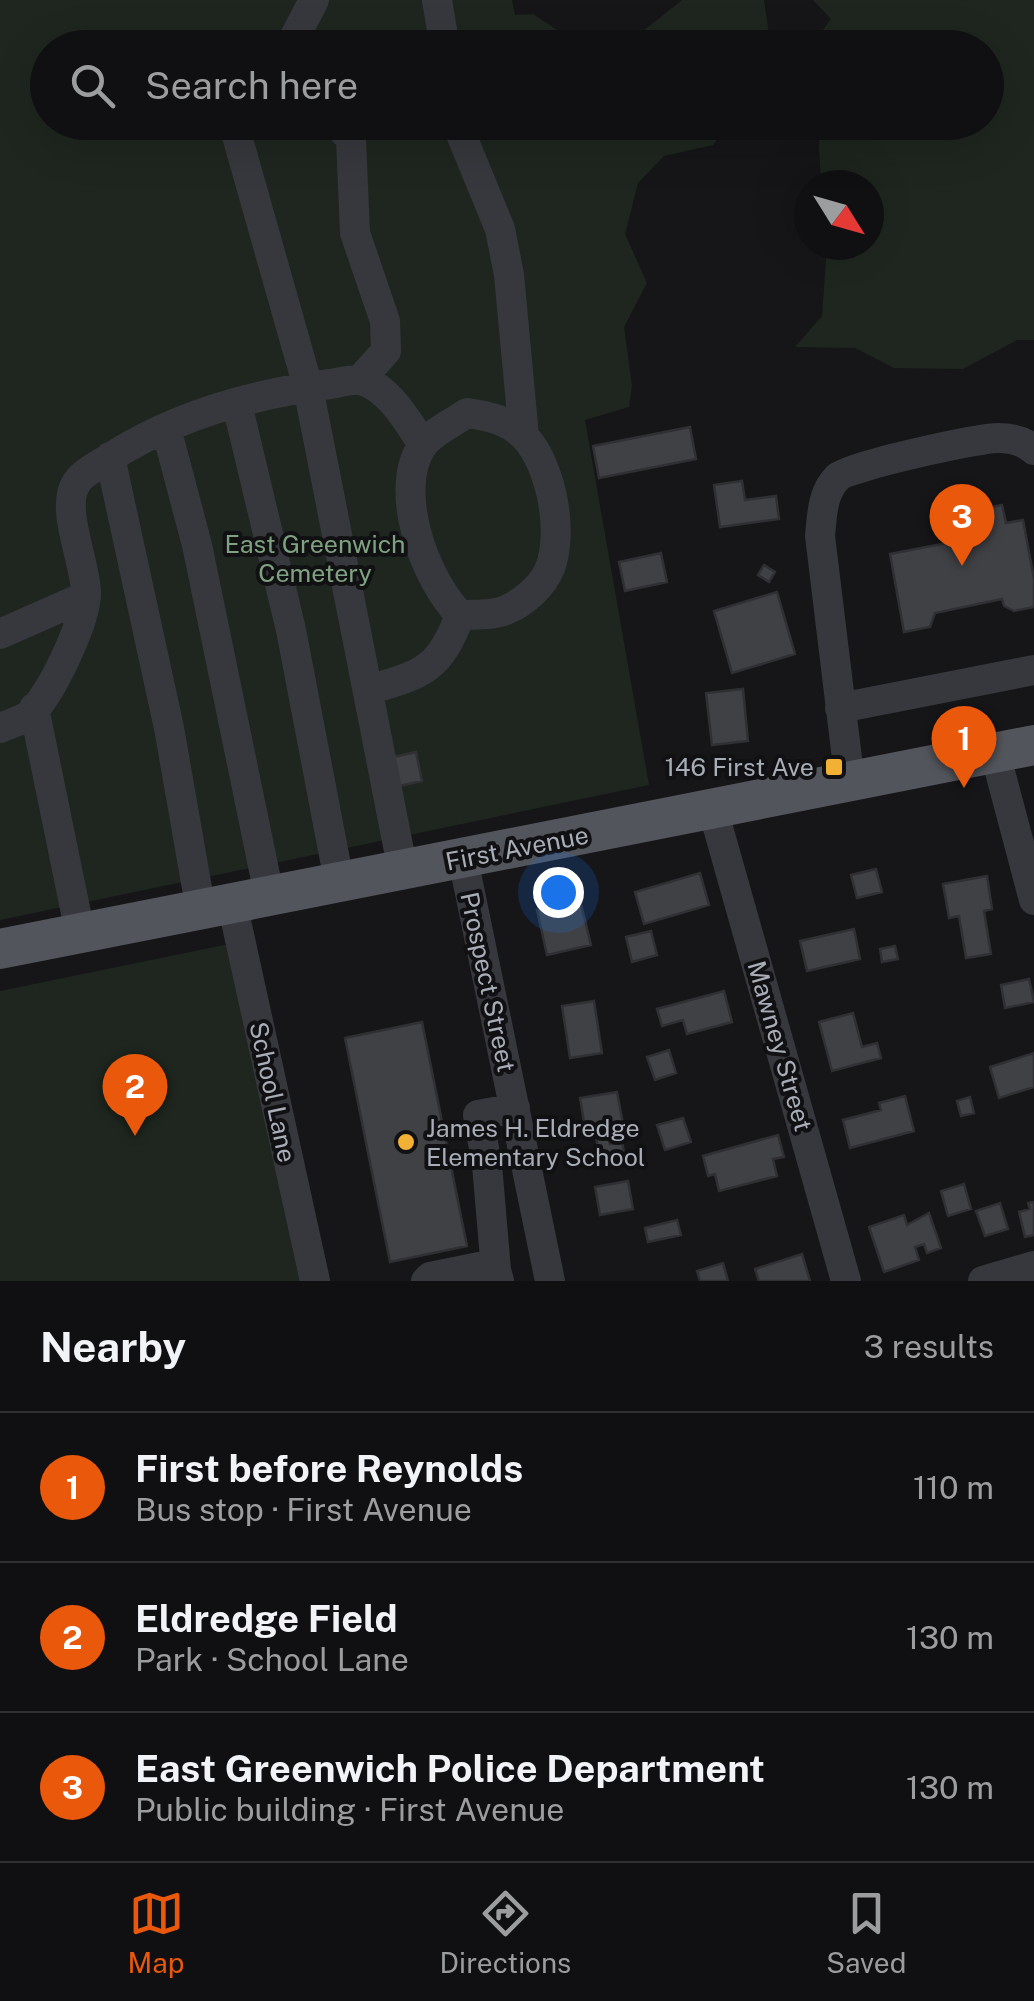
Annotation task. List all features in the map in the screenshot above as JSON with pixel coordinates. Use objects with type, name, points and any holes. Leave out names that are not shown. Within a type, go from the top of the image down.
[{"type":"main road","name":"First Avenue","points":[[0,950],[215,896],[403,871],[1015,749]]},
{"type":"street","points":[[299,30],[314,0]]},
{"type":"street","points":[[438,0],[442,30]]},
{"type":"street","points":[[238,140],[308,387],[403,871]]},
{"type":"street","points":[[351,140],[354,233],[385,321],[386,350],[360,380]]},
{"type":"street","points":[[463,140],[500,228],[509,275],[524,436]]},
{"type":"street","points":[[0,728],[27,716],[34,708],[52,682],[78,629],[86,596],[70,500],[77,481],[110,457],[142,438],[252,397],[360,380],[385,395],[423,444]]},
{"type":"street","points":[[237,404],[291,630],[335,860]]},
{"type":"street","points":[[467,413],[497,418],[524,436],[548,475],[556,526],[550,568],[531,595],[504,612],[460,615],[441,597],[427,570],[412,509],[413,471],[423,444],[467,413]]},
{"type":"street","points":[[166,428],[197,545],[265,875]]},
{"type":"street","points":[[850,782],[820,536],[823,502],[838,476],[863,466],[996,438],[1025,442],[1034,450]]},
{"type":"street","name":"School Lane","points":[[110,457],[162,690],[315,1281]]},
{"type":"street","points":[[0,634],[86,596]]},
{"type":"street","points":[[368,690],[408,678],[434,664],[450,641],[460,615]]},
{"type":"street","points":[[840,708],[1034,670]]},
{"type":"street","points":[[34,708],[76,913]]},
{"type":"street","points":[[1015,749],[1034,900]]},
{"type":"street","name":"Mawney Street","points":[[713,810],[846,1281]]},
{"type":"street","name":"Prospect Street","points":[[463,859],[550,1281]]},
{"type":"street","points":[[498,1275],[478,1115],[514,1108]]},
{"type":"street","points":[[487,1165],[524,1157]]},
{"type":"street","points":[[426,1281],[489,1265],[498,1275]]},
{"type":"street","points":[[983,1281],[1034,1266]]},
{"type":"green space","name":"East Greenwich Cemetery","points":[[0,0],[512,0],[515,15],[533,14],[557,30],[30,30],[30,140],[717,140],[713,145],[664,156],[638,183],[625,234],[647,283],[624,327],[632,386],[629,407],[585,420],[649,785],[0,920]]},
{"type":"green space","points":[[682,0],[764,0],[768,30],[644,30]]},
{"type":"green space","points":[[813,0],[1034,0],[1034,340],[1017,340],[963,369],[894,368],[855,348],[795,347],[822,316],[826,260],[884,260],[884,170],[820,170],[819,140],[1004,140],[1004,30],[823,30],[831,19]]},
{"type":"green space","points":[[229,944],[303,1281],[0,1281],[0,991]]},
{"type":"building","points":[[690,427],[696,459],[599,478],[593,446]]},
{"type":"building","points":[[742,481],[745,500],[776,496],[779,519],[720,527],[714,485]]},
{"type":"building","points":[[1002,505],[1006,523],[1023,520],[1034,579],[1034,607],[1014,611],[1004,606],[1002,599],[935,613],[930,627],[904,632],[890,554],[952,542],[948,515]]},
{"type":"building","points":[[661,553],[667,582],[625,591],[619,562]]},
{"type":"building","points":[[764,565],[775,572],[769,582],[758,575]]},
{"type":"building","points":[[777,592],[795,654],[732,673],[714,611]]},
{"type":"building","points":[[743,689],[748,741],[712,745],[706,693]]},
{"type":"building","points":[[416,752],[422,781],[399,786],[393,757]]},
{"type":"building","points":[[876,869],[882,892],[857,898],[851,875]]},
{"type":"building","points":[[700,873],[709,905],[644,924],[635,892]]},
{"type":"building","points":[[987,876],[992,909],[984,911],[991,954],[966,958],[959,916],[949,918],[943,884]]},
{"type":"building","points":[[580,900],[591,945],[547,955],[537,910]]},
{"type":"building","points":[[854,929],[860,959],[807,971],[800,941]]},
{"type":"building","points":[[651,931],[657,955],[632,962],[626,937]]},
{"type":"building","points":[[895,946],[898,959],[882,962],[880,949]]},
{"type":"building","points":[[1029,979],[1034,1002],[1005,1008],[1001,985]]},
{"type":"building","points":[[724,991],[732,1022],[687,1034],[683,1020],[662,1026],[657,1009]]},
{"type":"building","points":[[594,1001],[602,1053],[570,1058],[562,1006]]},
{"type":"building","points":[[853,1013],[862,1047],[877,1043],[881,1058],[832,1071],[819,1022]]},
{"type":"building","name":"James H. Eldredge Elementary School","points":[[422,1022],[467,1246],[390,1262],[345,1038]]},
{"type":"building","points":[[669,1050],[676,1073],[655,1080],[647,1057]]},
{"type":"building","points":[[1034,1053],[1034,1087],[999,1098],[990,1067]]},
{"type":"building","points":[[617,1092],[624,1129],[608,1131],[610,1144],[622,1142],[625,1158],[599,1162],[596,1133],[586,1134],[580,1098]]},
{"type":"building","points":[[905,1096],[914,1131],[850,1148],[843,1120],[881,1110],[879,1103]]},
{"type":"building","points":[[970,1097],[974,1113],[961,1116],[957,1101]]},
{"type":"building","points":[[683,1118],[691,1142],[665,1150],[657,1125]]},
{"type":"building","points":[[778,1135],[784,1157],[773,1159],[777,1176],[719,1191],[715,1174],[708,1176],[703,1156]]},
{"type":"building","points":[[628,1181],[633,1209],[600,1215],[595,1187]]},
{"type":"building","points":[[964,1184],[971,1209],[948,1216],[941,1191]]},
{"type":"building","points":[[1034,1202],[1034,1235],[1025,1237],[1019,1212],[1030,1209],[1028,1203]]},
{"type":"building","points":[[1000,1203],[1008,1229],[985,1236],[976,1211]]},
{"type":"building","points":[[929,1213],[941,1248],[927,1253],[924,1244],[915,1247],[919,1260],[884,1272],[869,1227],[904,1215],[907,1225]]},
{"type":"building","points":[[677,1220],[681,1235],[648,1242],[645,1228]]},
{"type":"building","points":[[802,1254],[810,1281],[759,1281],[755,1269]]},
{"type":"building","points":[[723,1263],[728,1281],[700,1281],[697,1271]]},
{"type":"place","name":"East Greenwich Police Department","points":[[962,566]]},
{"type":"place","name":"146 First Ave","points":[[834,767]]},
{"type":"place","name":"First before Reynolds","points":[[964,788]]},
{"type":"place","name":"Eldredge Field","points":[[135,1136]]},
{"type":"place","name":"James H. Eldredge Elementary School","points":[[406,1142]]}]
